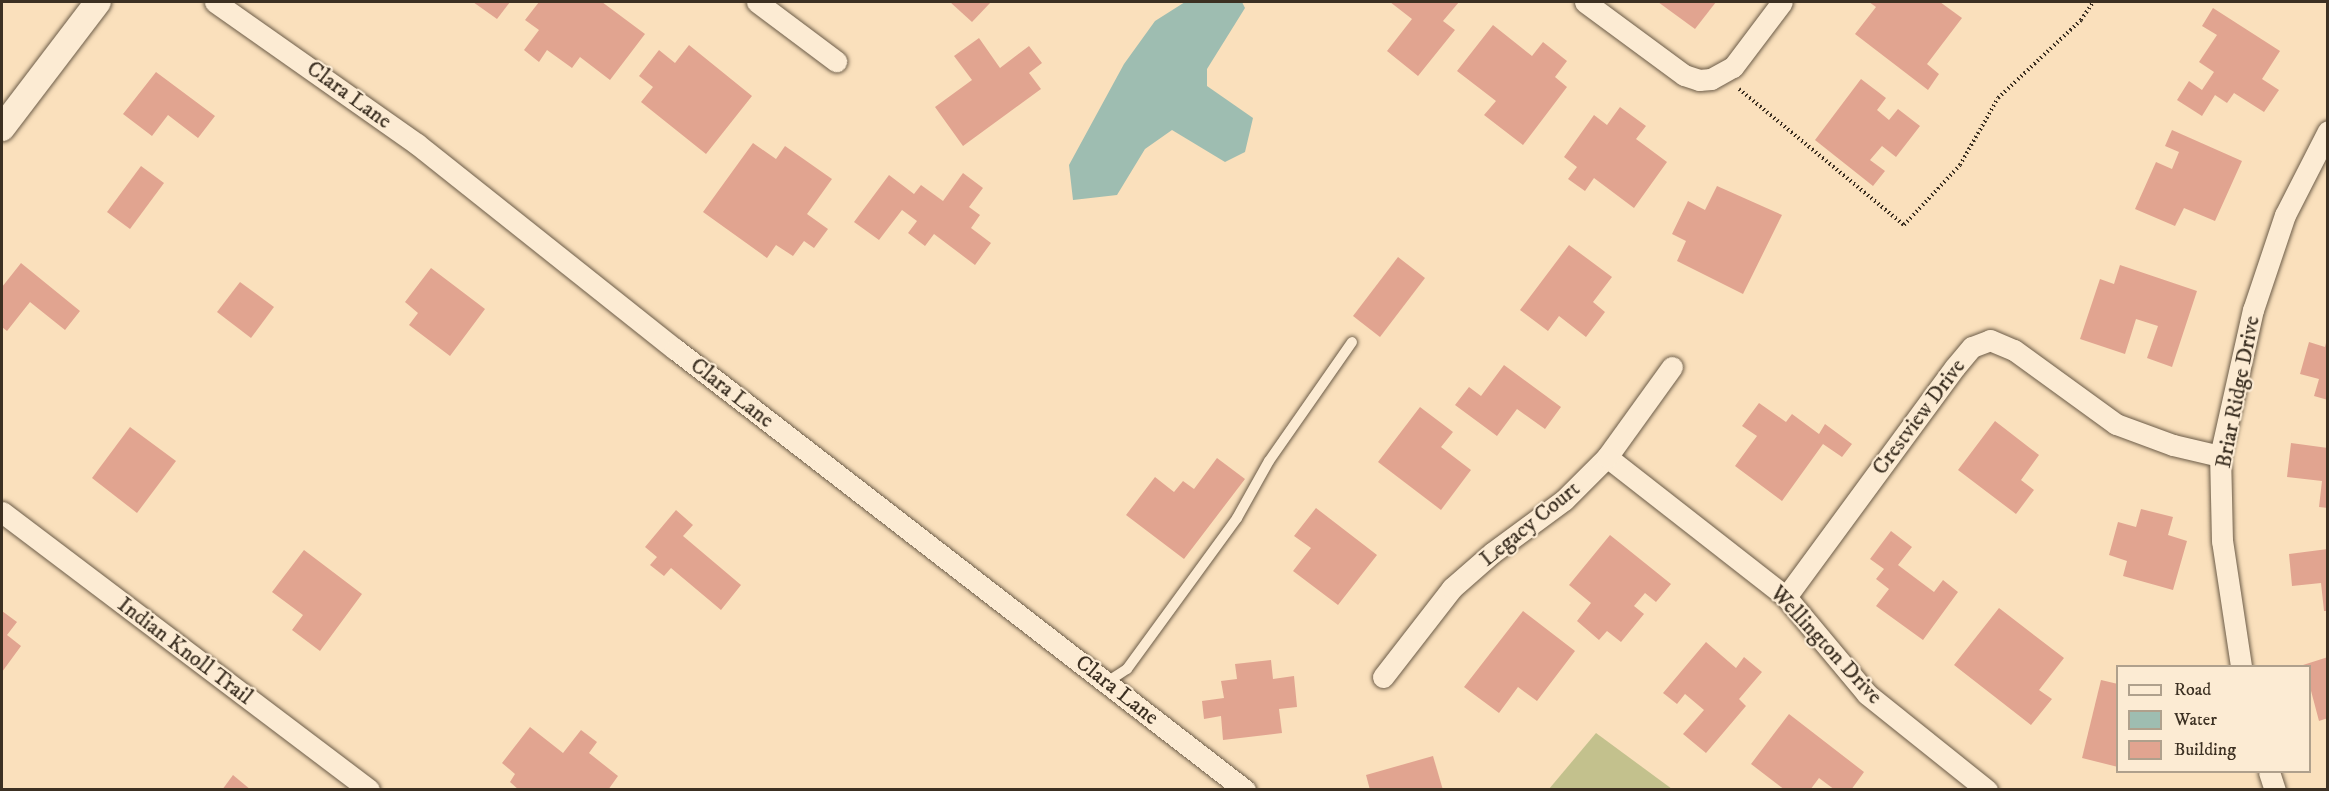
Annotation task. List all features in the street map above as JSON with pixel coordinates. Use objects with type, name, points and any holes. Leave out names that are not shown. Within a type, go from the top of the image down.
[{"type":"street","points":[[2,128],[98,2]]},
{"type":"street","name":"Clara Lane","points":[[215,2],[417,144],[720,384],[1245,789]]},
{"type":"street","points":[[757,2],[836,61]]},
{"type":"street","points":[[1585,2],[1684,75],[1716,77],[1733,67],[1782,2]]},
{"type":"street","name":"Briar Ridge Drive","points":[[2241,665],[2222,541],[2220,456],[2253,310],[2285,215],[2328,131]]},
{"type":"street","name":"Crestview Drive","points":[[1786,597],[1955,367],[1972,347],[1990,340],[2014,350],[2115,424],[2173,445],[2220,456]]},
{"type":"street","name":"Legacy Court","points":[[1383,677],[1452,588],[1492,553],[1564,500],[1608,457],[1672,367]]},
{"type":"street","name":"Wellington Drive","points":[[1608,457],[1786,597],[1867,694],[1987,789]]},
{"type":"street","name":"Indian Knoll Trail","points":[[2,512],[369,789]]},
{"type":"street","points":[[2270,773],[2275,789]]},
{"type":"lane","points":[[1107,682],[1127,669],[1237,518],[1269,461],[1352,342]]},
{"type":"path","points":[[1716,77],[1904,225],[1960,165],[1998,98],[2081,20],[2093,2]]},
{"type":"shaded area","points":[[1596,733],[1672,789],[1549,789]]},
{"type":"water","points":[[1185,2],[1242,2],[1245,8],[1207,69],[1207,86],[1253,118],[1245,152],[1225,162],[1172,130],[1145,149],[1117,195],[1073,200],[1069,165],[1124,64],[1155,21]]},
{"type":"building","points":[[473,2],[510,2],[497,19]]},
{"type":"building","points":[[539,2],[602,2],[645,34],[610,80],[580,57],[572,68],[547,50],[539,62],[524,50],[539,30],[525,20]]},
{"type":"building","points":[[950,2],[991,2],[972,22]]},
{"type":"building","points":[[1390,2],[1459,2],[1443,21],[1455,30],[1418,76],[1387,51],[1412,19]]},
{"type":"building","points":[[1658,2],[1716,2],[1695,29]]},
{"type":"building","points":[[1869,2],[1940,2],[1962,18],[1927,64],[1939,74],[1928,90],[1855,34],[1876,7]]},
{"type":"building","points":[[2213,8],[2280,51],[2262,79],[2279,90],[2264,112],[2234,93],[2227,103],[2215,95],[2202,116],[2177,100],[2189,81],[2202,90],[2214,72],[2199,62],[2217,35],[2202,26]]},
{"type":"building","points":[[1493,25],[1532,56],[1543,42],[1567,61],[1555,77],[1567,87],[1523,145],[1484,115],[1496,101],[1457,71]]},
{"type":"building","points":[[979,38],[1000,68],[1029,46],[1042,63],[1029,73],[1041,89],[963,146],[935,107],[972,80],[954,56]]},
{"type":"building","points":[[689,45],[752,96],[706,154],[641,102],[653,87],[639,76],[659,50],[675,63]]},
{"type":"building","points":[[156,72],[215,116],[198,138],[168,115],[152,136],[123,114]]},
{"type":"building","points":[[1861,79],[1886,98],[1877,110],[1889,120],[1898,109],[1920,126],[1896,157],[1882,146],[1870,160],[1885,171],[1873,186],[1815,140]]},
{"type":"building","points":[[1620,107],[1646,126],[1636,139],[1667,162],[1634,208],[1594,178],[1585,191],[1568,179],[1577,167],[1564,157],[1594,115],[1607,125]]},
{"type":"building","points":[[2172,130],[2242,161],[2215,221],[2184,208],[2175,226],[2135,209],[2156,162],[2172,169],[2179,152],[2165,146]]},
{"type":"building","points":[[753,143],[776,159],[785,146],[832,179],[807,214],[828,229],[814,248],[804,241],[793,256],[776,245],[767,258],[703,212]]},
{"type":"building","points":[[141,166],[164,183],[130,229],[107,212]]},
{"type":"building","points":[[963,173],[983,188],[969,207],[980,215],[971,228],[991,243],[975,265],[934,234],[925,246],[908,233],[917,221],[902,210],[879,240],[854,222],[889,175],[914,194],[921,185],[943,201]]},
{"type":"building","points":[[1717,186],[1782,215],[1743,294],[1677,261],[1686,241],[1672,234],[1688,201],[1705,210]]},
{"type":"building","points":[[1569,245],[1612,277],[1593,302],[1605,312],[1586,337],[1559,316],[1548,331],[1520,310]]},
{"type":"building","points":[[1398,257],[1425,278],[1380,337],[1353,316]]},
{"type":"building","points":[[21,263],[80,311],[65,330],[30,302],[7,331],[2,327],[2,287]]},
{"type":"building","points":[[2120,265],[2197,291],[2172,367],[2147,358],[2158,326],[2136,319],[2125,354],[2080,339],[2100,279],[2114,284]]},
{"type":"building","points":[[431,268],[485,309],[450,356],[409,325],[418,313],[405,302]]},
{"type":"building","points":[[240,282],[274,307],[251,338],[217,312]]},
{"type":"building","points":[[2327,339],[2328,400],[2314,396],[2319,379],[2300,374],[2309,342],[2325,347]]},
{"type":"building","points":[[1504,365],[1561,407],[1545,429],[1517,409],[1497,436],[1455,405],[1469,387],[1481,396]]},
{"type":"building","points":[[1759,403],[1786,422],[1792,414],[1819,434],[1825,424],[1852,444],[1842,457],[1823,444],[1782,501],[1735,466],[1757,436],[1742,426]]},
{"type":"building","points":[[1420,407],[1453,432],[1441,447],[1471,470],[1441,510],[1378,462]]},
{"type":"building","points":[[1995,421],[2039,455],[2021,480],[2034,490],[2016,514],[1958,470]]},
{"type":"building","points":[[130,427],[176,461],[137,513],[92,478]]},
{"type":"building","points":[[2291,443],[2328,448],[2328,508],[2319,507],[2322,481],[2287,477]]},
{"type":"building","points":[[1217,458],[1245,479],[1184,559],[1126,515],[1155,477],[1174,492],[1183,481],[1194,489]]},
{"type":"building","points":[[1316,508],[1377,555],[1338,605],[1293,571],[1311,548],[1294,536]]},
{"type":"building","points":[[2141,509],[2173,517],[2168,535],[2187,541],[2173,590],[2123,576],[2127,561],[2109,555],[2118,522],[2136,527]]},
{"type":"building","points":[[676,510],[693,525],[683,536],[741,585],[721,610],[671,568],[664,576],[650,565],[657,557],[645,547]]},
{"type":"building","points":[[1891,531],[1912,547],[1898,565],[1934,592],[1943,580],[1958,592],[1923,640],[1876,606],[1889,589],[1876,579],[1884,569],[1870,559]]},
{"type":"building","points":[[1610,535],[1671,584],[1656,602],[1645,593],[1634,606],[1644,614],[1621,642],[1607,631],[1599,640],[1577,621],[1591,603],[1569,585]]},
{"type":"building","points":[[2328,549],[2328,611],[2324,611],[2321,583],[2292,586],[2289,554]]},
{"type":"building","points":[[304,550],[362,594],[320,651],[292,630],[303,615],[272,592]]},
{"type":"building","points":[[1999,608],[2064,658],[2039,690],[2052,699],[2031,725],[1954,665]]},
{"type":"building","points":[[2,611],[17,622],[7,635],[21,646],[2,672]]},
{"type":"building","points":[[1523,611],[1575,651],[1537,701],[1518,687],[1499,713],[1464,687]]},
{"type":"building","points":[[1706,642],[1736,668],[1744,657],[1762,672],[1739,699],[1746,706],[1706,753],[1683,734],[1704,710],[1685,694],[1677,704],[1663,693]]},
{"type":"building","points":[[2328,657],[2328,718],[2319,721],[2311,691],[2311,665],[2303,665]]},
{"type":"building","points":[[1271,660],[1273,679],[1294,676],[1297,707],[1279,709],[1282,733],[1223,740],[1221,716],[1204,719],[1202,701],[1224,698],[1221,681],[1237,679],[1235,664]]},
{"type":"building","points":[[2101,680],[2116,684],[2116,766],[2082,758]]},
{"type":"building","points":[[1789,714],[1864,772],[1851,790],[1835,790],[1819,778],[1810,790],[1785,790],[1751,764]]},
{"type":"building","points":[[530,727],[563,753],[581,730],[597,742],[589,753],[618,776],[608,790],[519,790],[510,782],[515,774],[502,763]]},
{"type":"building","points":[[1433,756],[1443,790],[1370,790],[1366,775]]},
{"type":"building","points":[[233,775],[251,790],[222,790]]}]
